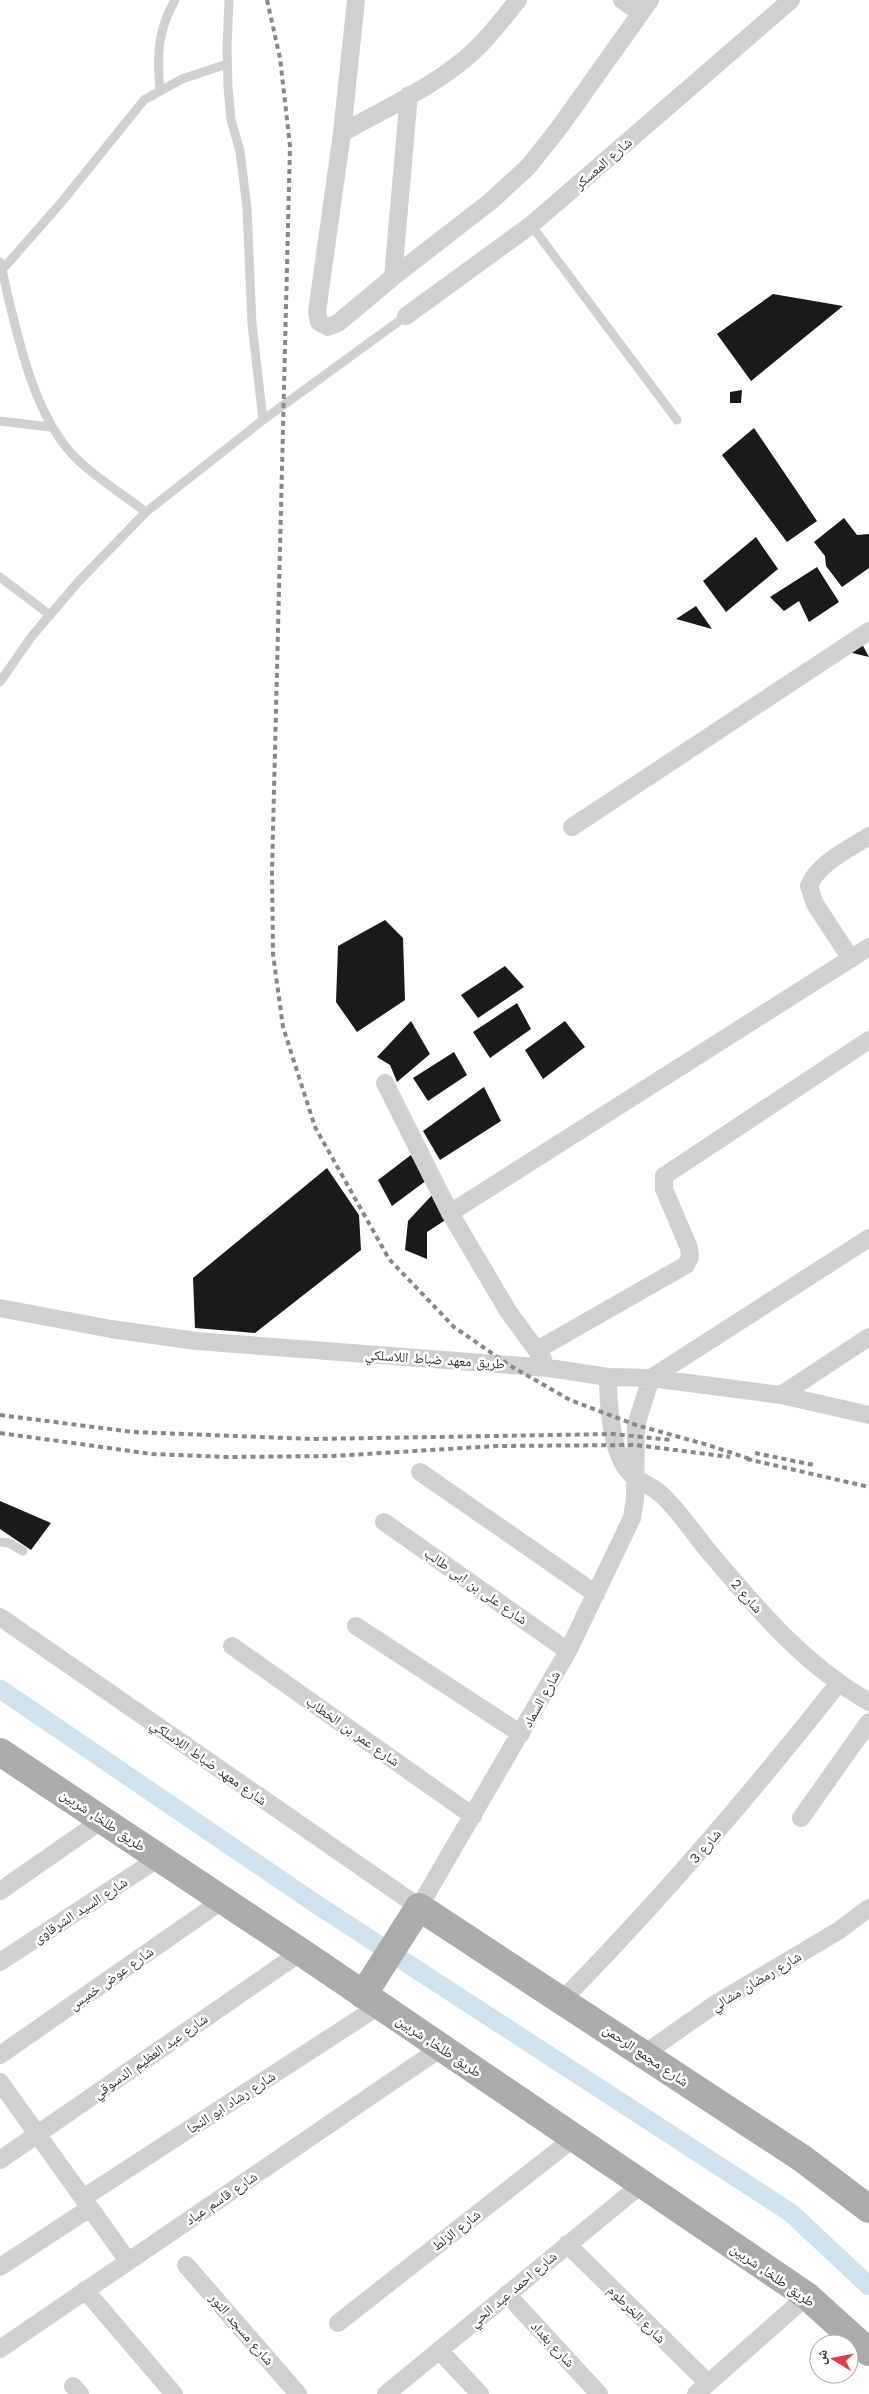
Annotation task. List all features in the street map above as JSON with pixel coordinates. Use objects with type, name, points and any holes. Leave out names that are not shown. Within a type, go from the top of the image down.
[{"type":"main road","name":"طريق طلخا, شربين","points":[[0,1752],[301,1952],[373,1991],[441,2048],[806,2296],[869,2352]]},
{"type":"main road","points":[[373,1991],[414,1915]]},
{"type":"main road","name":"شارع مجمع الرحمن","points":[[414,1915],[562,2000],[803,2159],[869,2209]]},
{"type":"street","points":[[356,0],[342,133],[317,312],[319,322],[328,327],[334,326],[392,276],[492,201],[528,167],[560,128],[645,7],[622,0]]},
{"type":"street","points":[[342,133],[409,95],[474,51],[518,0]]},
{"type":"street","name":"شارع المعسكر","points":[[406,316],[531,225],[791,0]]},
{"type":"street","points":[[392,276],[409,95]]},
{"type":"street","points":[[572,828],[869,631]]},
{"type":"street","points":[[851,959],[815,904],[809,886],[813,876],[842,853],[869,836]]},
{"type":"street","points":[[450,1213],[869,947]]},
{"type":"street","points":[[537,1350],[686,1264],[690,1257],[689,1248],[664,1189],[664,1176],[869,1040]]},
{"type":"street","points":[[385,1083],[450,1213],[508,1311],[549,1368]]},
{"type":"street","points":[[650,1381],[869,1238]]},
{"type":"street","name":"طريق معهد ضباط اللاسلكي","points":[[0,1308],[111,1330],[196,1341],[549,1368],[608,1379],[650,1381],[781,1395],[869,1415]]},
{"type":"street","points":[[781,1395],[869,1337]]},
{"type":"street","points":[[608,1379],[614,1445],[623,1465],[635,1480]]},
{"type":"street","name":"شارع السماد","points":[[414,1915],[568,1651],[632,1518],[637,1419],[650,1381]]},
{"type":"street","points":[[420,1472],[596,1594]]},
{"type":"street","name":"شارع 2","points":[[635,1480],[661,1494],[757,1608],[806,1659],[838,1684],[869,1702]]},
{"type":"street","name":"شارع على بن ابى طالب","points":[[384,1522],[568,1651]]},
{"type":"street","name":"شارع معهد ضباط اللاسلكي","points":[[0,1617],[414,1915]]},
{"type":"street","points":[[356,1626],[521,1734]]},
{"type":"street","name":"شارع عمر بن الخطاب","points":[[232,1646],[473,1816]]},
{"type":"street","name":"شارع 3","points":[[562,2000],[664,1893],[730,1818],[838,1684]]},
{"type":"street","points":[[801,1818],[869,1722]]},
{"type":"street","points":[[0,1891],[102,1820]]},
{"type":"street","name":"شارع السيد الشرقاوى","points":[[0,1962],[160,1858]]},
{"type":"street","name":"شارع عوض خميس","points":[[0,2055],[223,1900]]},
{"type":"street","name":"شارع رمضان مشالي","points":[[644,2054],[717,2003],[830,1936],[869,1908]]},
{"type":"street","name":"شارع عبد العظيم الدسوقي","points":[[0,2160],[301,1952]]},
{"type":"street","name":"شارع رشاد ابو النجا","points":[[0,2267],[373,1991]]},
{"type":"street","name":"شارع قاسم عياد","points":[[0,2349],[441,2048]]},
{"type":"street","points":[[0,2082],[128,2261]]},
{"type":"street","name":"شارع الزلط","points":[[338,2323],[574,2138]]},
{"type":"street","name":"شارع احمد عبد الحي","points":[[386,2394],[642,2184]]},
{"type":"street","name":"شارع الخرطوم","points":[[567,2244],[702,2389]]},
{"type":"street","name":"شارع مسجد النور","points":[[186,2265],[298,2394]]},
{"type":"street","points":[[85,2290],[174,2394]]},
{"type":"street","name":"شارع بغداد","points":[[507,2294],[599,2394]]},
{"type":"street","points":[[702,2389],[806,2296]]},
{"type":"street","points":[[439,2350],[480,2394]]},
{"type":"lane","points":[[160,91],[157,60],[161,29],[175,0]]},
{"type":"lane","points":[[229,0],[227,64],[232,120],[240,150],[247,208],[252,324],[263,420]]},
{"type":"lane","points":[[146,512],[78,461],[50,427],[35,393],[1,266],[60,204],[144,100],[182,79],[227,64]]},
{"type":"lane","points":[[531,225],[678,420]]},
{"type":"lane","points":[[0,682],[32,636],[79,581],[146,512],[263,420],[406,316]]},
{"type":"lane","points":[[0,421],[50,427]]},
{"type":"lane","points":[[0,577],[50,616]]},
{"type":"lane","points":[[0,1542],[9,1543],[23,1551]]},
{"type":"building","points":[[773,294],[843,306],[751,381],[717,334]]},
{"type":"building","points":[[742,390],[741,403],[730,403],[730,392]]},
{"type":"building","points":[[754,428],[817,521],[787,542],[722,455]]},
{"type":"building","points":[[844,518],[857,535],[869,534],[869,568],[842,587],[826,566],[825,556],[814,542]]},
{"type":"building","points":[[756,537],[778,569],[726,612],[703,581]]},
{"type":"building","points":[[817,567],[839,602],[809,622],[799,601],[784,611],[770,597]]},
{"type":"building","points":[[696,606],[712,629],[676,619]]},
{"type":"building","points":[[862,644],[869,657],[848,652]]},
{"type":"building","points":[[385,920],[403,938],[405,1000],[357,1032],[336,1002],[338,946]]},
{"type":"building","points":[[505,966],[524,987],[478,1018],[461,995]]},
{"type":"building","points":[[517,1003],[531,1029],[490,1058],[473,1032]]},
{"type":"building","points":[[411,1021],[430,1054],[397,1082],[390,1065],[377,1057]]},
{"type":"building","points":[[565,1021],[585,1047],[543,1079],[525,1050]]},
{"type":"building","points":[[454,1052],[467,1075],[428,1101],[413,1078]]},
{"type":"building","points":[[484,1087],[501,1121],[440,1160],[423,1131]]},
{"type":"building","points":[[411,1155],[427,1180],[392,1206],[378,1180]]},
{"type":"building","points":[[327,1168],[359,1215],[361,1250],[255,1333],[195,1328],[193,1278]]},
{"type":"building","points":[[433,1194],[447,1219],[427,1232],[427,1259],[405,1250],[408,1221]]},
{"type":"building","points":[[0,1501],[51,1523],[31,1550],[0,1529]]},
{"type":"waterway","points":[[0,1689],[319,1906],[791,2213],[869,2286]]},
{"type":"railway","points":[[267,0],[280,58],[290,146],[272,871],[273,954],[283,1027],[315,1127],[389,1259],[454,1327],[509,1365],[570,1400],[636,1425],[753,1460]]},
{"type":"railway","points":[[0,1415],[133,1432],[313,1439],[613,1434],[671,1440]]},
{"type":"railway","points":[[0,1433],[152,1454],[227,1457],[333,1456],[496,1446],[636,1445],[730,1457]]},
{"type":"railway","points":[[755,1453],[814,1465]]},
{"type":"railway","points":[[747,1459],[869,1487]]}]
